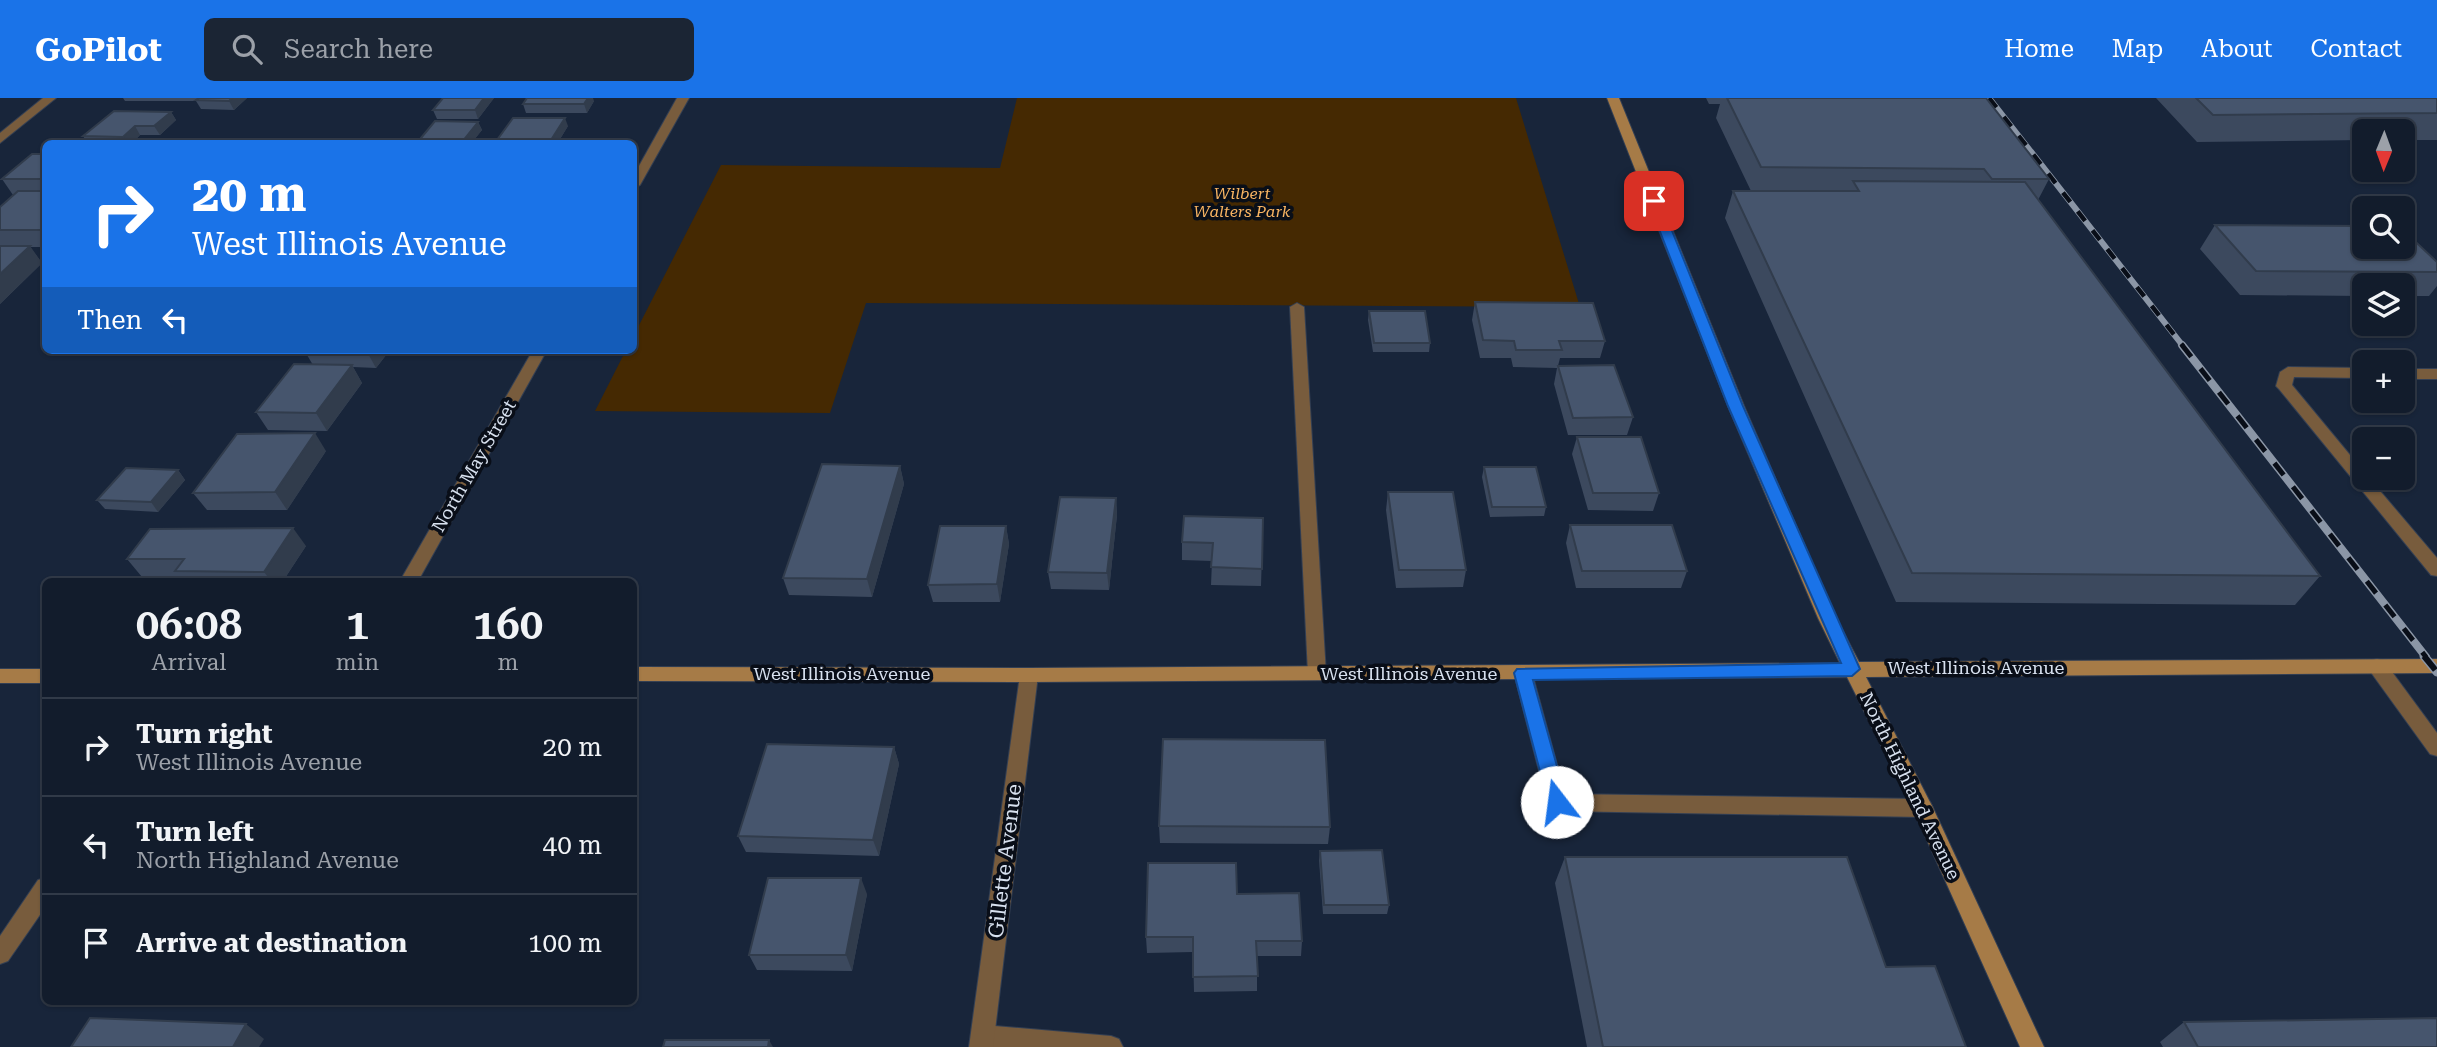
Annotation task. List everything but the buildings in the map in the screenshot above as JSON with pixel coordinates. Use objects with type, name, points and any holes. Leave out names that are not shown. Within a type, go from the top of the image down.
[{"type":"main road","name":"North Highland Avenue","points":[[1613,98],[1735,406],[1852,669],[1923,808],[2032,1047]]},
{"type":"main road","name":"West Illinois Avenue","points":[[637,674],[1029,676],[2437,666]]},
{"type":"main road","points":[[0,676],[42,676]]},
{"type":"street","points":[[0,139],[50,98]]},
{"type":"street","points":[[637,180],[683,98]]},
{"type":"street","points":[[1297,307],[1317,674]]},
{"type":"street","name":"North May Street","points":[[410,578],[538,354]]},
{"type":"street","points":[[2352,373],[2288,372],[2284,386],[2437,570]]},
{"type":"street","points":[[2415,374],[2437,374]]},
{"type":"street","points":[[2377,666],[2437,748]]},
{"type":"street","points":[[1523,673],[1557,802],[1923,808]]},
{"type":"street","name":"Gillette Avenue","points":[[982,1042],[1029,676]]},
{"type":"street","points":[[0,954],[42,893]]},
{"type":"street","points":[[982,1042],[1111,1047]]},
{"type":"green space","name":"Wilbert Walters Park","points":[[1017,98],[1516,98],[1580,307],[866,303],[830,413],[595,411],[624,354],[637,354],[637,329],[721,165],[1000,168]]},
{"type":"railway","points":[[1989,98],[2183,346]]},
{"type":"railway","points":[[2182,345],[2426,657]]},
{"type":"railway","points":[[2424,656],[2437,672]]},
{"type":"route","points":[[1557,802],[1523,673],[1852,669],[1827,618],[1735,406],[1654,201]]}]
